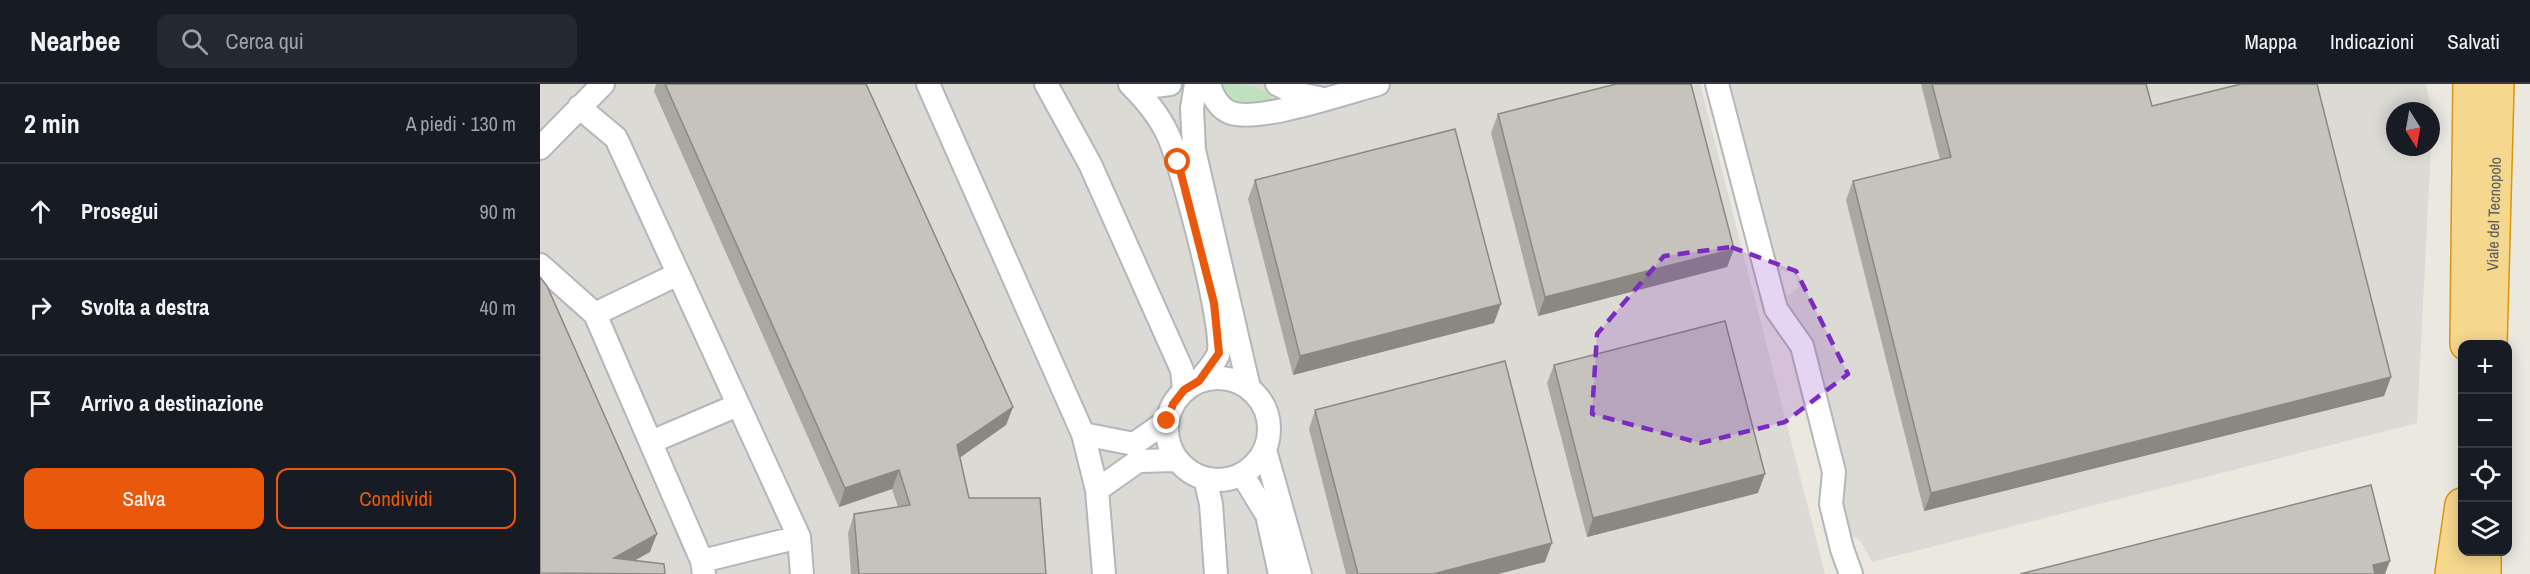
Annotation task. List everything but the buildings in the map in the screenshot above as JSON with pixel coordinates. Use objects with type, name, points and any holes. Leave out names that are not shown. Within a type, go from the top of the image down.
[{"type":"highway","name":"Viale del Tecnopolo","points":[[2467,340],[2470,84]]},
{"type":"highway","name":"Viale del Tecnopolo","points":[[2490,340],[2497,84]]},
{"type":"highway","points":[[2452,574],[2458,536]]},
{"type":"highway","points":[[2466,556],[2467,574]]},
{"type":"highway","points":[[2484,556],[2484,574]]},
{"type":"lane","points":[[540,148],[603,84]]},
{"type":"lane","points":[[928,84],[1083,434],[1097,490],[1104,574]]},
{"type":"lane","points":[[1046,84],[1090,164],[1182,370],[1192,386]]},
{"type":"lane","points":[[1131,84],[1159,116],[1169,137],[1178,162],[1214,303],[1219,353],[1192,386],[1173,404],[1167,421],[1170,448],[1177,460],[1189,471],[1205,478],[1217,480],[1242,474],[1255,464],[1265,450],[1269,433],[1268,416],[1261,400],[1249,388],[1233,380],[1216,378],[1192,386]]},
{"type":"lane","points":[[1131,84],[1147,87],[1170,84]]},
{"type":"lane","points":[[1196,84],[1191,108],[1194,150],[1249,388]]},
{"type":"lane","points":[[1209,84],[1218,104],[1228,112],[1247,116],[1267,114],[1378,84]]},
{"type":"lane","points":[[1277,84],[1294,93],[1324,98]]},
{"type":"lane","points":[[1718,84],[1776,309],[1802,346],[1834,472],[1831,504],[1851,574]]},
{"type":"lane","points":[[579,107],[616,138],[799,537],[802,574]]},
{"type":"lane","points":[[540,266],[595,314],[703,567],[799,537]]},
{"type":"lane","points":[[595,314],[678,274]]},
{"type":"lane","points":[[651,442],[738,405]]},
{"type":"lane","points":[[1083,434],[1134,444],[1167,421]]},
{"type":"lane","points":[[1265,450],[1299,574]]},
{"type":"lane","points":[[1097,490],[1138,461],[1177,460]]},
{"type":"lane","points":[[1242,474],[1267,515],[1280,574]]},
{"type":"lane","points":[[1205,478],[1211,504],[1216,574]]},
{"type":"highlighted area","points":[[1731,247],[1796,271],[1848,374],[1785,422],[1700,443],[1592,414],[1597,334],[1664,256]]},
{"type":"shaded area","points":[[540,84],[1700,84],[1825,574],[540,574]]},
{"type":"shaded area","points":[[1728,84],[2426,84],[2430,102],[2386,102],[2386,156],[2431,156],[2417,423],[1872,562],[1860,540],[1844,531],[1783,312],[1787,296],[1799,288],[1794,270],[1781,271],[1774,266]]},
{"type":"green space","points":[[1216,84],[1256,87],[1268,93],[1272,98],[1259,103],[1240,103],[1230,98]]},
{"type":"route","points":[[1167,421],[1173,404],[1184,390],[1199,381],[1219,353],[1214,303],[1178,162]]}]
